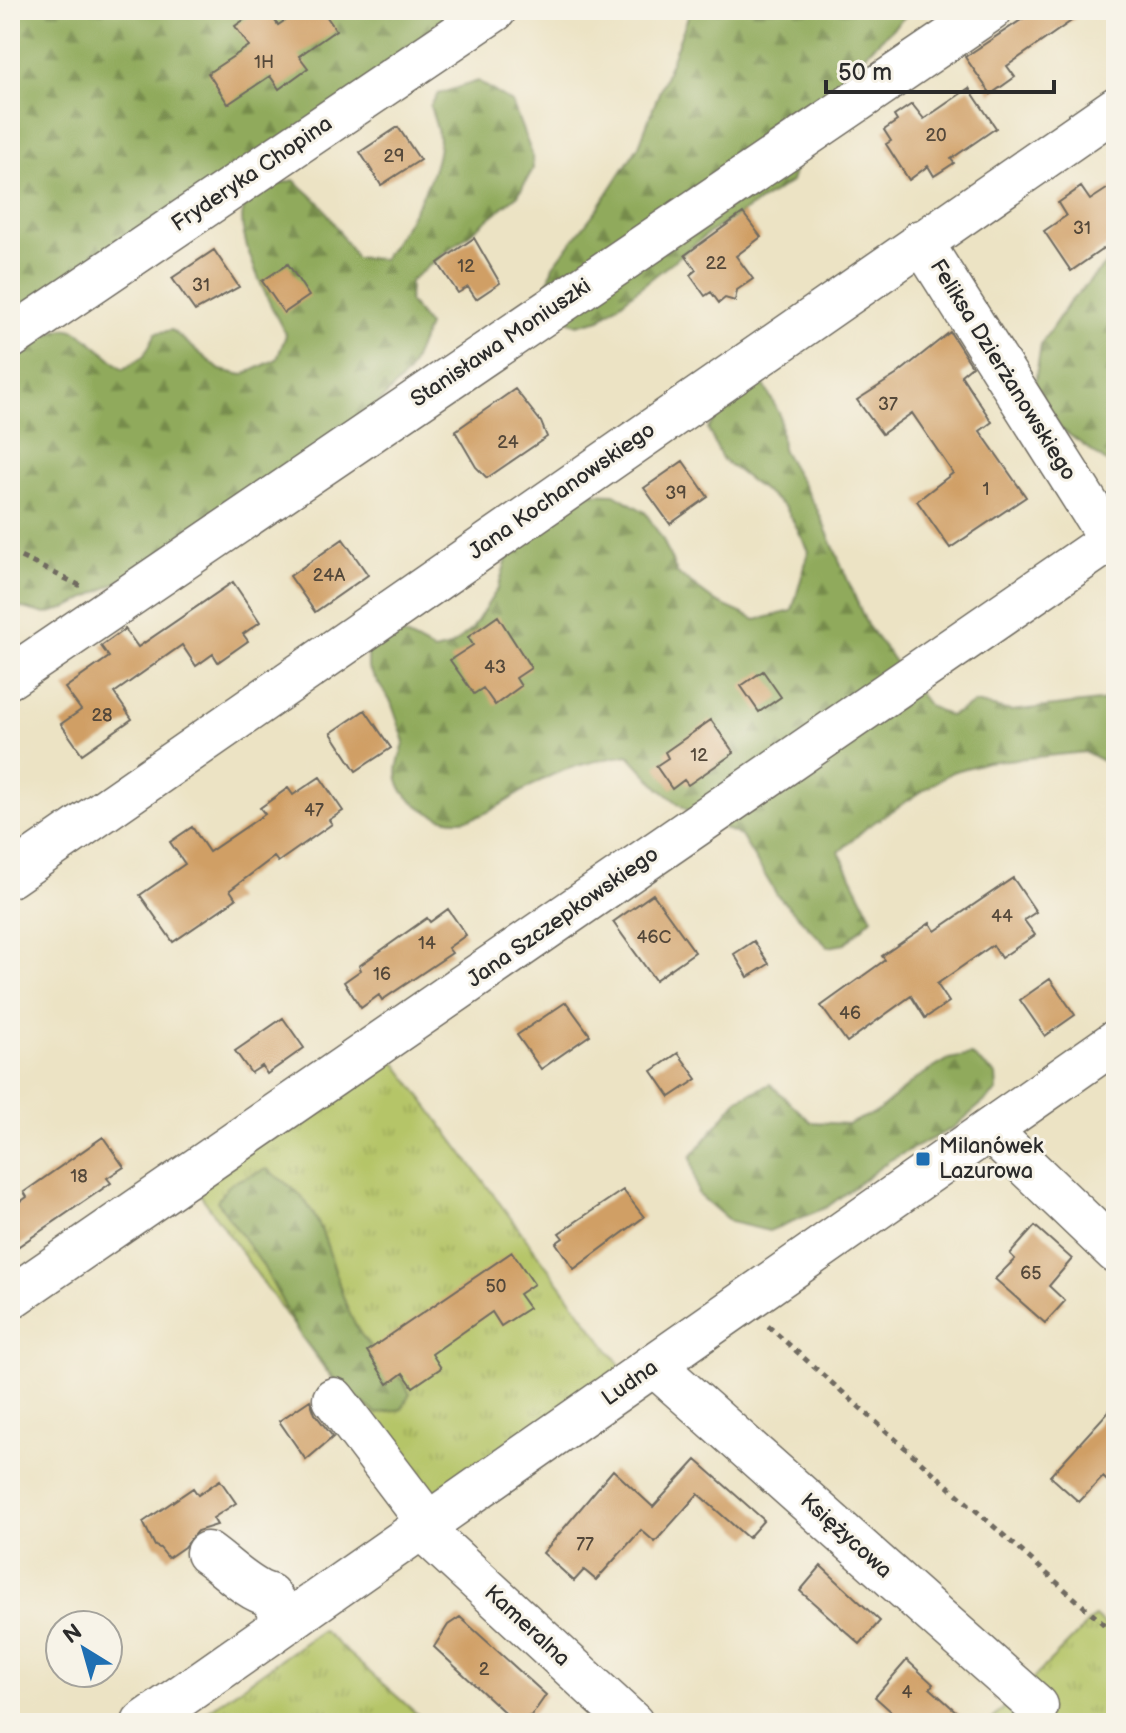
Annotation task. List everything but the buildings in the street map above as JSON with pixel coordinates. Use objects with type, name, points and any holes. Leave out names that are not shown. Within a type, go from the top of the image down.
[{"type":"street","name":"Fryderyka Chopina","points":[[10,338],[495,10]]},
{"type":"street","name":"Stanisława Moniuszki","points":[[10,677],[991,10]]},
{"type":"street","name":"Jana Kochanowskiego","points":[[10,876],[1116,108]]},
{"type":"street","name":"Feliksa Dzierżanowskiego","points":[[921,241],[1113,538]]},
{"type":"street","name":"Jana Szczepkowskiego","points":[[10,1298],[1113,538]]},
{"type":"street","name":"Ludna","points":[[143,1723],[1116,1041]]},
{"type":"street","points":[[990,1131],[1116,1252]]},
{"type":"street","name":"Księżycowa","points":[[655,1366],[1037,1706]]},
{"type":"street","name":"Kameralna","points":[[334,1399],[426,1526],[632,1723]]},
{"type":"street","points":[[207,1553],[240,1575],[253,1591],[269,1595],[288,1622]]},
{"type":"path","points":[[10,552],[118,603]]},
{"type":"path","points":[[743,1304],[1116,1635]]},
{"type":"green space","points":[[10,10],[474,10],[10,323]]},
{"type":"green space","points":[[686,10],[912,10],[843,75],[795,131],[797,162],[791,182],[709,233],[600,319],[577,325],[542,305],[553,266],[598,208],[639,145],[688,17]]},
{"type":"green space","points":[[478,81],[512,103],[532,154],[533,169],[518,195],[410,281],[409,301],[428,326],[408,373],[373,409],[132,575],[67,608],[46,614],[10,605],[10,361],[47,336],[69,329],[90,340],[123,369],[144,356],[156,333],[172,330],[220,370],[243,375],[277,359],[286,335],[248,251],[242,217],[249,200],[273,186],[294,180],[322,205],[356,258],[383,259],[418,203],[433,171],[439,142],[430,106],[438,94]]},
{"type":"green space","points":[[1116,253],[1116,469],[1060,428],[1035,383],[1041,344],[1069,303]]},
{"type":"green space","points":[[763,383],[780,415],[782,449],[818,511],[867,625],[929,706],[950,716],[975,703],[1011,711],[1116,699],[1116,768],[1086,752],[987,762],[952,772],[867,827],[839,852],[872,918],[845,944],[828,947],[777,895],[741,836],[693,815],[659,788],[629,755],[561,771],[482,815],[448,819],[430,813],[409,798],[400,785],[397,772],[405,742],[391,702],[368,668],[368,645],[384,634],[400,634],[434,651],[450,647],[472,629],[498,588],[508,555],[584,493],[614,494],[645,512],[663,540],[677,573],[716,602],[756,620],[792,611],[809,551],[786,508],[722,459],[708,429],[739,388]]},
{"type":"green space","points":[[381,1043],[622,1368],[423,1506],[187,1176]]},
{"type":"green space","points":[[971,1055],[996,1075],[997,1091],[953,1128],[890,1160],[827,1207],[769,1231],[731,1222],[698,1194],[691,1157],[738,1099],[770,1084],[811,1122],[848,1124],[877,1112],[917,1078],[949,1059]]},
{"type":"green space","points":[[267,1169],[297,1192],[312,1211],[351,1317],[366,1341],[398,1375],[410,1394],[402,1409],[377,1414],[337,1382],[300,1335],[262,1264],[217,1201],[231,1183]]},
{"type":"green space","points":[[1095,1616],[1116,1635],[1116,1723],[989,1723]]},
{"type":"green space","points":[[322,1630],[427,1723],[191,1723]]},
{"type":"place","name":"Milanówek Lazurowa","points":[[923,1159]]}]
